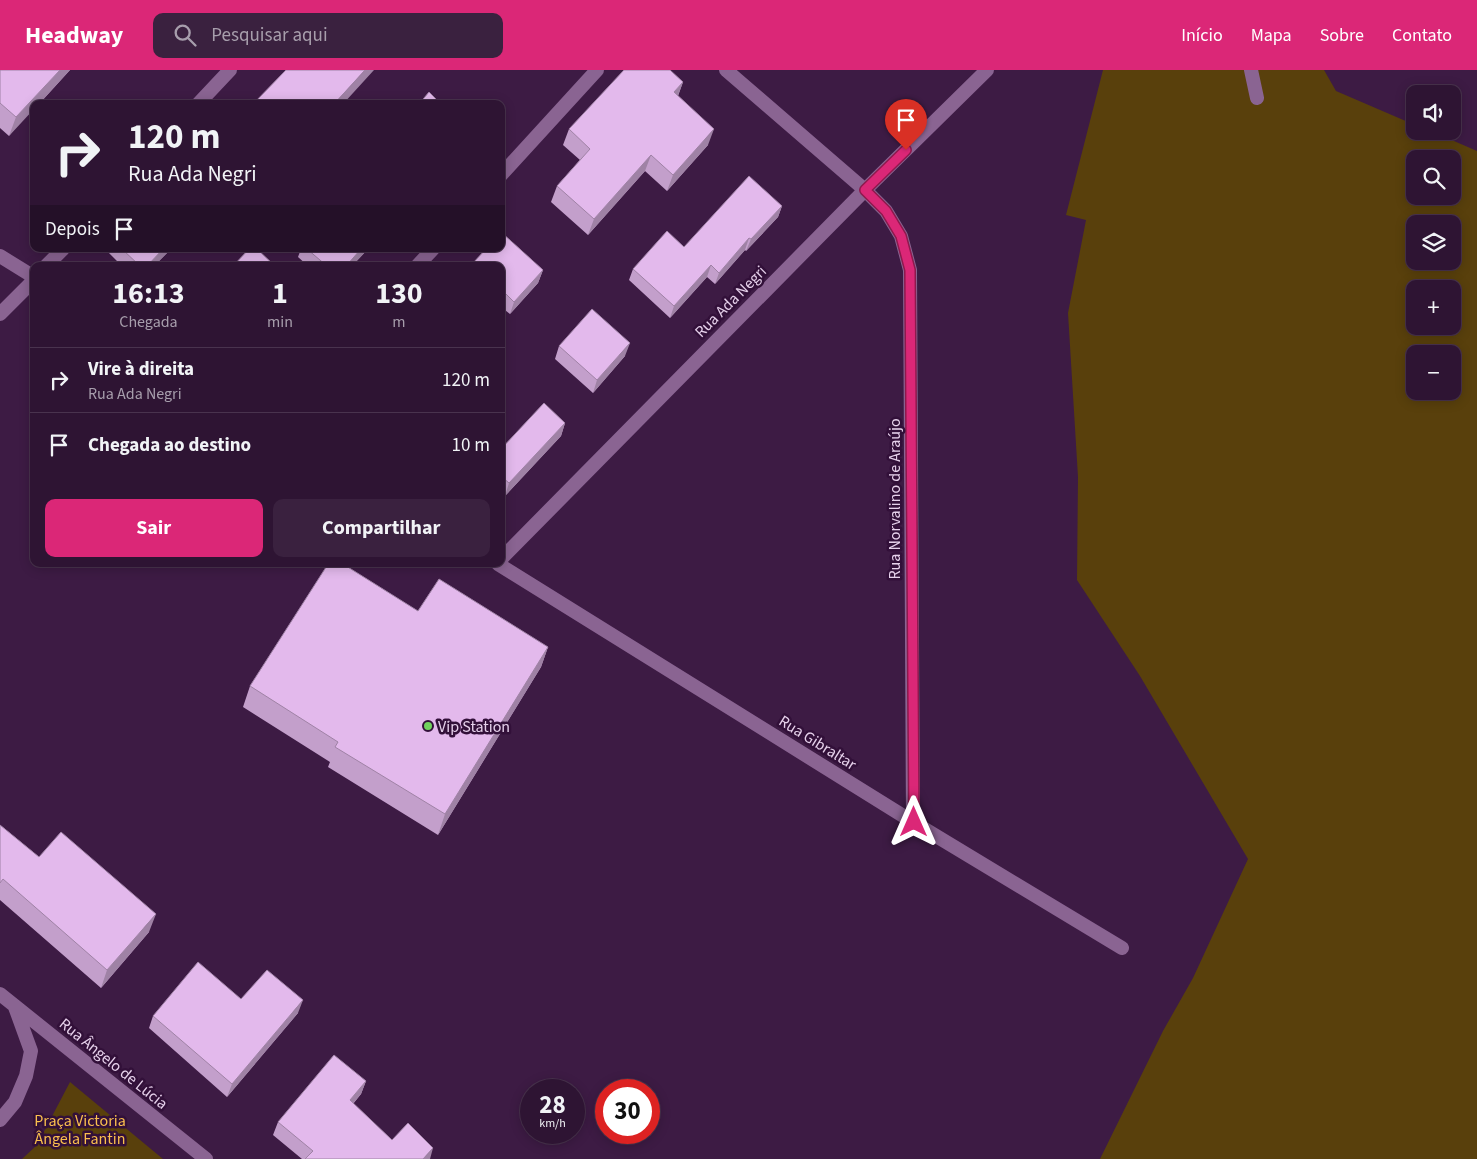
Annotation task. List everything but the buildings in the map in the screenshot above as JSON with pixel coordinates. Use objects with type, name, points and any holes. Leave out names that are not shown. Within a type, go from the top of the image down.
[{"type":"street","points":[[202,100],[230,70]]},
{"type":"street","points":[[505,170],[597,70]]},
{"type":"street","name":"Rua Norvalino de Araújo","points":[[726,70],[865,190],[886,211],[901,236],[910,270],[914,822]]},
{"type":"street","name":"Rua Ada Negri","points":[[505,555],[865,190],[987,70]]},
{"type":"street","points":[[1251,70],[1257,98]]},
{"type":"street","points":[[50,262],[60,252]]},
{"type":"street","points":[[421,262],[430,252]]},
{"type":"street","points":[[0,256],[30,275]]},
{"type":"street","points":[[0,314],[30,282]]},
{"type":"street","name":"Rua Gibraltar","points":[[503,567],[914,822],[1122,948]]},
{"type":"street","name":"Rua Ângelo de Lúcia","points":[[0,994],[206,1159]]},
{"type":"street","points":[[0,1120],[15,1102],[26,1076],[31,1051],[14,1006]]},
{"type":"green space","points":[[1103,70],[1324,70],[1336,91],[1406,121],[1406,140],[1452,140],[1477,151],[1477,1159],[1100,1159],[1163,1031],[1193,978],[1248,859],[1140,676],[1077,580],[1078,477],[1068,313],[1086,220],[1066,215]]},
{"type":"green space","name":"Praça Victoria Ângela Fantin","points":[[70,1082],[163,1159],[22,1159],[37,1145]]},
{"type":"place","name":"Vip Station","points":[[428,726]]},
{"type":"route","points":[[906,150],[865,190],[886,211],[901,236],[910,270],[914,822]]}]
